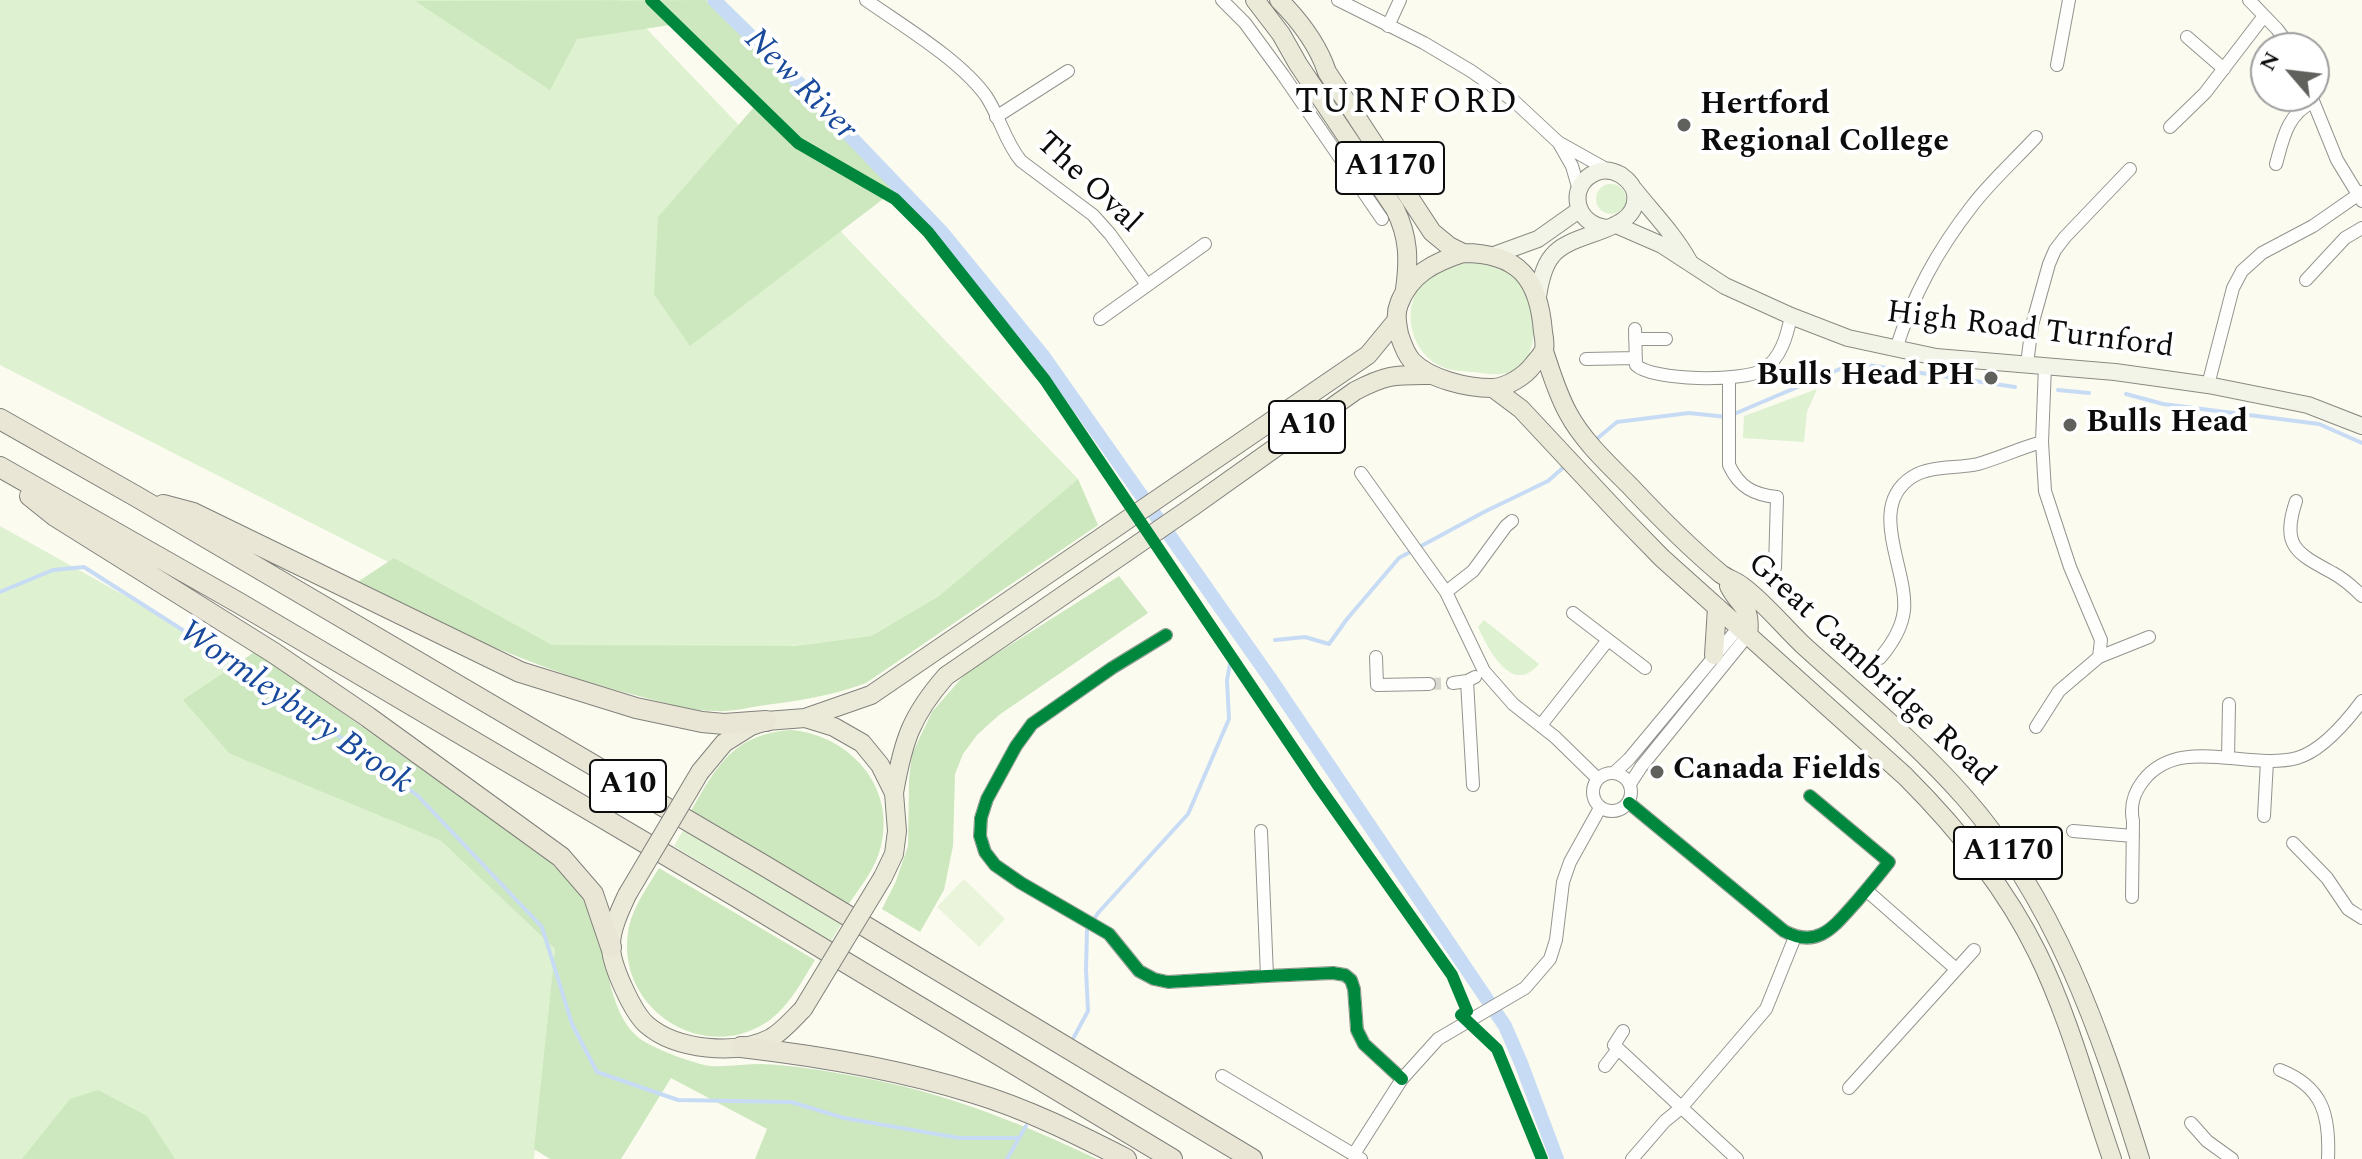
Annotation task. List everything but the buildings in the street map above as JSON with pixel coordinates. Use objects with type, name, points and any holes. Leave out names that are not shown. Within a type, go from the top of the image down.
[{"type":"highway","name":"A10","points":[[0,419],[765,866],[1252,1159]]},
{"type":"highway","name":"A10","points":[[0,470],[239,603],[1172,1159]]},
{"type":"highway","points":[[0,470],[55,516],[202,606],[356,709],[561,857],[593,894],[611,947]]},
{"type":"highway","points":[[139,498],[193,513],[520,672],[636,708],[689,719],[724,724],[766,721]]},
{"type":"highway","points":[[741,1047],[808,1055],[964,1090],[1017,1109],[1126,1159]]},
{"type":"main road","name":"A1170","points":[[1255,0],[1281,34],[1290,69],[1395,209],[1409,255],[1405,289]]},
{"type":"main road","name":"A1170","points":[[1279,0],[1312,40],[1327,72],[1432,232],[1463,253]]},
{"type":"main road","points":[[1290,69],[1306,61],[1327,72]]},
{"type":"main road","points":[[1618,228],[1589,223],[1579,210],[1579,190],[1598,172],[1616,172],[1626,179],[1675,237],[1690,262]]},
{"type":"main road","points":[[1538,297],[1541,278],[1551,256],[1565,244],[1618,228],[1634,208],[1634,189]]},
{"type":"main road","points":[[1494,255],[1538,239],[1579,210]]},
{"type":"main road","name":"High Road Turnford","points":[[1618,228],[1690,262],[1725,286],[1848,338],[1948,359],[2027,364],[2208,385],[2308,405],[2362,426]]},
{"type":"main road","points":[[1463,253],[1494,255],[1516,266],[1529,280],[1538,297],[1544,351],[1528,372],[1493,388],[1452,382],[1430,375],[1414,363],[1401,342],[1396,321],[1397,308],[1405,289],[1437,261],[1463,253]]},
{"type":"main road","name":"A10","points":[[1396,321],[1368,355],[871,695],[805,718],[766,721],[751,726],[724,743],[700,772],[617,917],[611,947],[625,993],[647,1025],[685,1045],[711,1048],[741,1047],[770,1039],[803,1009],[883,877],[894,854],[897,831],[894,793],[901,757],[910,730],[926,699],[946,676],[1355,391],[1380,378],[1430,375]]},
{"type":"main road","name":"Great Cambridge Road","points":[[1544,351],[1558,392],[1578,428],[1598,453],[1658,515],[1724,576],[1741,585],[1934,765],[1986,822],[2048,918],[2067,957],[2110,1067],[2140,1159]]},
{"type":"main road","name":"Great Cambridge Road","points":[[1493,388],[1521,409],[1662,558],[1862,735],[1954,828],[1995,880],[2038,954],[2063,1013],[2112,1159]]},
{"type":"main road","points":[[1724,576],[1746,608],[1745,629],[1772,616]]},
{"type":"main road","points":[[1714,655],[1717,607]]},
{"type":"main road","name":"A10","points":[[805,718],[834,727],[862,743],[880,765],[894,793]]},
{"type":"street","name":"The Oval","points":[[866,0],[972,80],[987,98],[1012,150],[1021,161],[1093,215],[1147,285]]},
{"type":"street","points":[[1222,0],[1290,69],[1382,219]]},
{"type":"street","points":[[1338,0],[1424,43],[1471,71],[1514,101],[1558,142],[1608,171]]},
{"type":"street","points":[[1388,26],[1400,0]]},
{"type":"street","points":[[2057,65],[2069,0]]},
{"type":"street","points":[[2249,0],[2278,32]]},
{"type":"street","points":[[2170,127],[2205,93],[2264,16]]},
{"type":"street","points":[[2187,37],[2224,69]]},
{"type":"street","name":"The Oval","points":[[996,117],[1068,71]]},
{"type":"street","points":[[2276,164],[2293,117],[2298,112]]},
{"type":"street","points":[[2208,385],[2233,288],[2242,271],[2262,253],[2360,196],[2337,160],[2317,112]]},
{"type":"street","points":[[1896,349],[1916,293],[1960,223],[1982,194],[2036,137]]},
{"type":"street","points":[[1558,142],[1572,166],[1579,190]]},
{"type":"street","points":[[2027,364],[2032,325],[2055,250],[2130,169]]},
{"type":"street","points":[[2306,280],[2345,238],[2362,228]]},
{"type":"street","points":[[1100,319],[1205,244]]},
{"type":"street","points":[[1666,339],[1635,334],[1636,365],[1641,370],[1729,379],[1752,375],[1771,362],[1783,343],[1791,316]]},
{"type":"street","points":[[1586,359],[1636,358]]},
{"type":"street","points":[[2045,366],[2042,442],[2045,491],[2070,567],[2101,640],[2099,657]]},
{"type":"street","points":[[1729,379],[1728,459],[1734,475],[1742,484],[1759,495],[1777,497],[1775,568]]},
{"type":"street","points":[[1880,658],[1897,634],[1903,615],[1904,599],[1890,517],[1895,497],[1905,483],[1927,471],[1979,463],[2042,442]]},
{"type":"street","points":[[1361,473],[1446,592],[1484,671],[1513,704],[1541,725],[1598,779]]},
{"type":"street","points":[[2296,501],[2290,531],[2298,551],[2312,563],[2342,578],[2362,596]]},
{"type":"street","points":[[1446,592],[1473,571],[1512,521]]},
{"type":"street","points":[[1573,613],[1645,668]]},
{"type":"street","points":[[1614,773],[1714,655],[1745,629]]},
{"type":"street","points":[[1630,784],[1745,629]]},
{"type":"street","points":[[1166,635],[1032,724],[994,786],[981,818],[980,836],[985,852],[995,865],[1021,883],[1117,942],[1139,971],[1154,979],[1168,982],[1333,973],[1348,977],[1354,989],[1357,1030],[1364,1044],[1402,1079]]},
{"type":"street","points":[[2036,727],[2059,691],[2099,657],[2149,637]]},
{"type":"street","points":[[1541,725],[1608,640]]},
{"type":"street","points":[[1376,657],[1377,685],[1429,684]]},
{"type":"street","points":[[1453,683],[1467,681],[1484,671]]},
{"type":"street","points":[[1467,681],[1473,785]]},
{"type":"street","points":[[2132,897],[2131,809],[2133,797],[2150,772],[2162,763],[2181,757],[2267,761],[2295,759],[2326,740],[2362,701]]},
{"type":"street","points":[[2228,758],[2229,704]]},
{"type":"street","points":[[2264,816],[2267,761]]},
{"type":"street","points":[[1614,773],[1625,778],[1632,792],[1629,803],[1619,811],[1606,811],[1600,808],[1593,794],[1598,779],[1614,773]]},
{"type":"street","points":[[1629,803],[1767,918],[1795,937],[1812,938],[1826,933],[1889,862],[1810,796]]},
{"type":"street","points":[[1222,1076],[1358,1157],[1402,1079],[1438,1039],[1525,988],[1550,959],[1556,940],[1563,882],[1570,862],[1600,808]]},
{"type":"street","points":[[1261,831],[1267,976]]},
{"type":"street","points":[[2073,831],[2133,836]]},
{"type":"street","points":[[2293,843],[2327,878],[2348,909],[2362,918]]},
{"type":"street","points":[[1866,890],[1956,969]]},
{"type":"street","points":[[1632,1159],[1665,1121],[1681,1108],[1766,1009],[1795,937]]},
{"type":"street","points":[[1849,1088],[1974,950]]},
{"type":"street","points":[[1605,1066],[1623,1031]]},
{"type":"street","points":[[1616,1047],[1737,1159]]},
{"type":"street","points":[[2280,1070],[2297,1077],[2319,1099],[2326,1115],[2328,1159]]},
{"type":"street","points":[[2191,1123],[2207,1141],[2232,1159]]},
{"type":"green space","points":[[0,0],[619,0],[1078,479],[939,596],[871,636],[758,650],[552,645],[0,365]]},
{"type":"green space","points":[[706,0],[861,152],[895,190],[690,346],[654,294],[658,217],[755,106],[670,25],[577,39],[550,90],[415,1]]},
{"type":"green space","points":[[1611,184],[1622,188],[1626,199],[1622,210],[1611,214],[1600,210],[1596,199],[1600,188]]},
{"type":"green space","points":[[1469,262],[1489,264],[1508,272],[1518,281],[1530,303],[1534,330],[1532,343],[1521,365],[1510,372],[1488,374],[1442,367],[1428,357],[1414,336],[1411,310],[1420,287],[1438,271]]},
{"type":"green space","points":[[1817,389],[1807,412],[1804,442],[1743,438],[1744,416]]},
{"type":"green space","points":[[1078,479],[1098,525],[866,683],[814,698],[738,710],[707,711],[678,706],[566,675],[460,632],[356,583],[394,558],[552,645],[793,646],[871,636],[939,596]]},
{"type":"green space","points":[[0,526],[247,664],[230,754],[441,841],[555,949],[534,1159],[0,1159]]},
{"type":"green space","points":[[1119,576],[1148,613],[999,715],[977,735],[963,754],[955,774],[953,846],[944,890],[920,932],[882,909],[908,846],[912,754],[932,712],[966,673]]},
{"type":"green space","points":[[1484,620],[1539,664],[1529,673],[1519,675],[1502,666],[1478,627]]},
{"type":"green space","points":[[256,651],[547,859],[558,870],[590,909],[620,1012],[628,1026],[645,1042],[705,1065],[789,1066],[932,1094],[988,1113],[1097,1159],[755,1159],[767,1129],[671,1078],[621,1159],[550,1159],[534,1149],[555,949],[441,841],[230,754],[183,700]]},
{"type":"green space","points":[[791,730],[812,734],[849,753],[874,784],[881,803],[884,824],[879,854],[868,877],[848,905],[691,811],[719,766],[741,745],[771,733]]},
{"type":"green space","points":[[684,829],[842,923],[831,941],[674,846]]},
{"type":"green space","points":[[659,868],[815,960],[792,996],[771,1019],[737,1035],[713,1036],[689,1031],[667,1020],[649,1004],[635,983],[628,959],[628,933],[636,907]]},
{"type":"green space","points":[[964,879],[1005,919],[979,947],[937,907]]},
{"type":"green space","points":[[98,1090],[147,1116],[175,1159],[22,1159],[70,1099]]},
{"type":"waterway","name":"New River","points":[[714,0],[809,93],[941,231],[1044,357],[1270,678],[1505,1026],[1557,1159]]},
{"type":"waterway","points":[[1593,442],[1617,422],[1689,413],[1727,417],[1854,363],[2015,387]]},
{"type":"waterway","points":[[2058,390],[2089,393]]},
{"type":"waterway","points":[[2126,394],[2163,404],[2319,424],[2362,443]]},
{"type":"waterway","points":[[1275,640],[1305,637],[1329,644],[1399,558],[1548,481],[1565,466]]},
{"type":"waterway","name":"Wormleybury Brook","points":[[0,592],[53,570],[84,567],[286,696],[418,796],[542,927],[572,1024],[597,1072],[678,1100],[791,1102],[844,1118],[959,1138],[1019,1138]]},
{"type":"waterway","points":[[1074,1037],[1088,1011],[1087,930],[1098,913],[1188,814],[1229,719],[1227,680],[1230,664]]},
{"type":"waterway","points":[[1007,1159],[1026,1126]]},
{"type":"tunnel","points":[[1429,684],[1453,683]]},
{"type":"cycle path","points":[[651,0],[798,143],[895,199],[928,232],[1045,380],[1317,784],[1452,975],[1467,1011],[1461,1015],[1497,1049],[1542,1159]]},
{"type":"cycle path","points":[[1166,635],[1032,724],[1016,746],[987,799],[980,836],[985,852],[995,865],[1021,883],[1109,934],[1139,971],[1154,979],[1168,982],[1333,973],[1345,975],[1354,989],[1357,1030],[1364,1044],[1402,1079]]},
{"type":"cycle path","points":[[1629,803],[1784,931],[1807,938],[1833,926],[1889,862],[1810,796]]},
{"type":"place","name":"Hertford Regional College","points":[[1684,125]]},
{"type":"place","name":"Bulls Head PH","points":[[1991,378]]},
{"type":"place","name":"Bulls Head","points":[[2070,425]]},
{"type":"place","name":"Canada Fields","points":[[1657,772]]},
{"type":"district","name":"TURNFORD","points":[[1407,105]]}]
